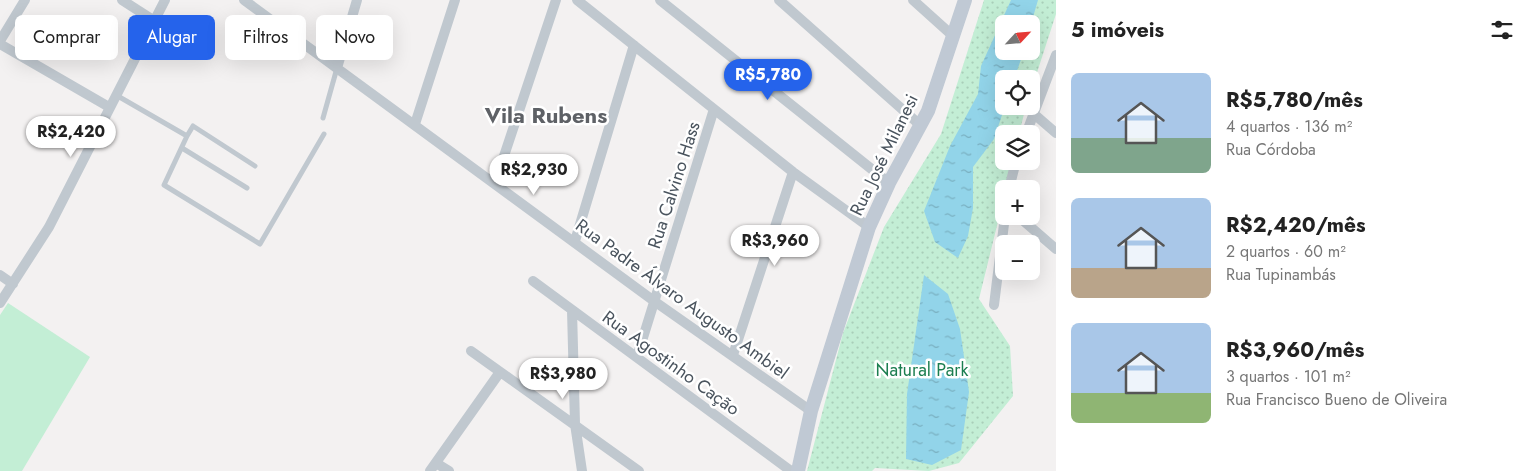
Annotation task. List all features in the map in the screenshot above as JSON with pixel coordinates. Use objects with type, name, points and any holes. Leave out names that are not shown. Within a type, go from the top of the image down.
[{"type":"street","points":[[26,0],[0,43],[109,107]]},
{"type":"street","points":[[122,0],[145,15]]},
{"type":"street","points":[[156,15],[165,0]]},
{"type":"street","name":"Rua Padre Álvaro Augusto Ambiel","points":[[244,0],[255,4],[337,68],[654,300],[811,411]]},
{"type":"street","points":[[337,68],[357,0]]},
{"type":"street","points":[[415,124],[455,0]]},
{"type":"street","points":[[495,183],[556,0]]},
{"type":"street","points":[[577,0],[793,172],[869,227]]},
{"type":"street","points":[[660,0],[889,184]]},
{"type":"street","points":[[779,0],[920,125]]},
{"type":"street","points":[[913,0],[953,36]]},
{"type":"street","name":"Rua José Milanesi","points":[[798,471],[811,411],[869,227],[889,184],[928,111],[965,0]]},
{"type":"street","points":[[575,241],[634,45]]},
{"type":"street","points":[[1040,98],[1056,55]]},
{"type":"street","points":[[0,303],[49,228],[133,60]]},
{"type":"street","name":"Rua Calvino Hass","points":[[638,358],[654,300],[714,109]]},
{"type":"street","points":[[1035,115],[1056,133]]},
{"type":"street","points":[[733,355],[793,172]]},
{"type":"street","points":[[994,305],[1004,225]]},
{"type":"street","points":[[1028,225],[1056,249]]},
{"type":"street","points":[[0,275],[13,284]]},
{"type":"street","name":"Rua Agostinho Cação","points":[[533,281],[791,471]]},
{"type":"street","points":[[572,310],[575,424],[582,471]]},
{"type":"street","points":[[471,351],[639,471]]},
{"type":"street","points":[[449,471],[433,467],[500,372]]},
{"type":"lane","points":[[323,118],[337,68]]},
{"type":"lane","points":[[116,95],[187,136]]},
{"type":"lane","points":[[255,166],[193,126],[164,185],[260,244],[324,134]]},
{"type":"lane","points":[[182,148],[247,188]]},
{"type":"green space","name":"Natural Park","points":[[984,0],[1056,0],[1056,14],[1038,70],[995,70],[995,115],[1024,115],[1021,125],[995,125],[995,170],[1010,170],[1008,180],[995,180],[995,225],[997,225],[979,299],[1010,346],[1013,396],[959,463],[929,471],[875,468],[872,471],[807,471],[843,333],[884,227],[941,134]]},
{"type":"green space","points":[[8,303],[90,357],[22,471],[0,471],[0,315]]},
{"type":"water","points":[[1011,0],[1038,0],[1034,15],[1004,15]]},
{"type":"water","points":[[995,35],[995,60],[1021,60],[1017,70],[995,70],[995,115],[1002,115],[999,125],[995,125],[994,139],[973,167],[973,208],[968,236],[958,258],[935,242],[924,211],[950,146],[978,94],[981,66]]},
{"type":"water","points":[[924,275],[948,294],[960,329],[969,392],[961,450],[932,465],[906,459],[907,394]]},
{"type":"district","name":"Vila Rubens","points":[[546,115]]}]
